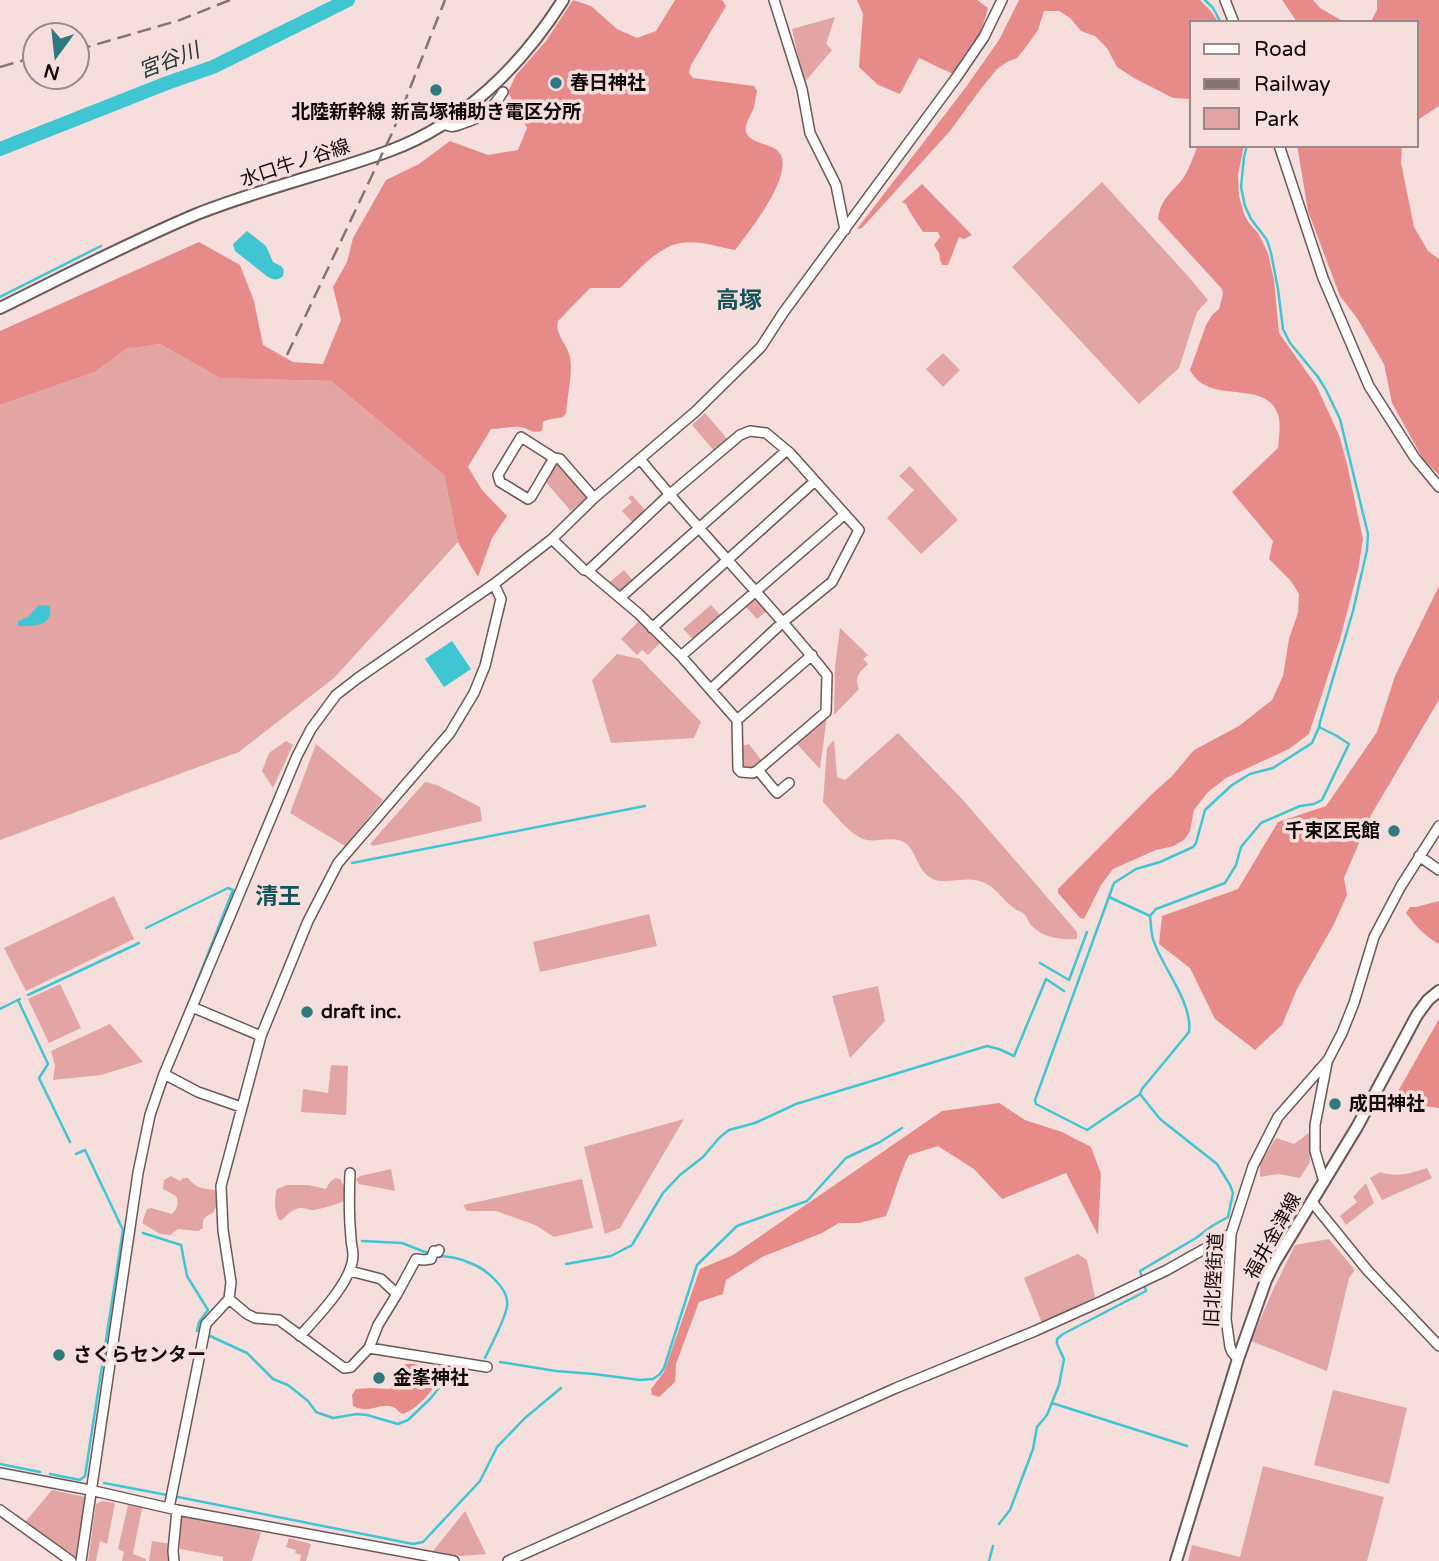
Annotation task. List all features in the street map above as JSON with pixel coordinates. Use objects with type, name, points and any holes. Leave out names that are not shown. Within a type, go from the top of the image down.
[{"type":"main road","name":"水口牛ノ谷線","points":[[0,308],[198,214],[391,150],[431,131],[467,107],[513,67],[533,45],[563,0]]},
{"type":"main road","name":"福井金津線","points":[[1176,1561],[1238,1359],[1258,1299],[1271,1270],[1362,1119],[1422,1007],[1439,991]]},
{"type":"street","points":[[774,0],[802,89],[810,132],[836,185],[845,230]]},
{"type":"street","points":[[81,1561],[138,1172],[150,1115],[164,1074],[297,756],[311,729],[336,695],[494,584],[552,539],[594,498],[695,412],[761,347],[783,313],[956,78],[984,37],[1002,0]]},
{"type":"street","points":[[1224,0],[1233,21]]},
{"type":"street","points":[[443,123],[447,127],[453,127],[481,117],[503,92]]},
{"type":"street","points":[[1280,147],[1323,278],[1369,386],[1415,458],[1439,487]]},
{"type":"street","points":[[588,571],[669,495],[740,435],[750,432],[766,433],[790,453],[859,530],[832,582],[783,622],[711,689]]},
{"type":"street","points":[[554,458],[528,499],[500,482],[498,475],[522,437],[554,458],[560,459],[594,498]]},
{"type":"street","points":[[621,597],[786,452]]},
{"type":"street","points":[[552,539],[583,570],[621,597],[681,656],[737,720],[738,769],[741,772],[753,773],[758,770],[826,712],[827,675],[640,460]]},
{"type":"street","points":[[652,628],[815,481]]},
{"type":"street","points":[[681,656],[845,514]]},
{"type":"street","points":[[174,1561],[173,1509],[205,1324],[229,1299],[231,1282],[223,1230],[221,1186],[261,1037],[308,921],[338,863],[450,733],[474,693],[485,666],[501,599],[494,584]]},
{"type":"street","points":[[737,720],[812,655]]},
{"type":"street","points":[[758,770],[778,793],[789,783]]},
{"type":"street","name":"旧北陸街道","points":[[1238,1359],[1230,1347],[1226,1319],[1231,1234],[1252,1166],[1278,1117],[1328,1060],[1354,1003],[1374,937],[1401,886],[1439,826]]},
{"type":"street","points":[[1419,856],[1439,870]]},
{"type":"street","points":[[192,1007],[261,1037]]},
{"type":"street","name":"旧北陸街道","points":[[1324,1182],[1315,1151],[1315,1125],[1328,1060]]},
{"type":"street","points":[[164,1074],[198,1092],[241,1107]]},
{"type":"street","points":[[300,1336],[332,1299],[350,1271],[354,1256],[349,1205],[350,1173]]},
{"type":"street","points":[[1312,1202],[1368,1271],[1439,1346]]},
{"type":"street","points":[[508,1561],[896,1388],[1091,1306],[1167,1270],[1231,1234]]},
{"type":"street","points":[[229,1299],[255,1318],[279,1320],[344,1368],[351,1367],[369,1348],[378,1325],[416,1259],[431,1259],[434,1251],[439,1250]]},
{"type":"street","points":[[350,1271],[381,1279],[397,1294]]},
{"type":"street","points":[[369,1348],[487,1367]]},
{"type":"street","points":[[0,1473],[173,1509],[454,1561]]},
{"type":"street","points":[[0,1510],[71,1561]]},
{"type":"green space","points":[[835,17],[826,44],[832,50],[804,83],[792,29]]},
{"type":"green space","points":[[1102,182],[1208,300],[1197,312],[1179,368],[1139,404],[1012,267]]},
{"type":"green space","points":[[160,344],[220,378],[331,381],[444,475],[458,542],[334,678],[239,752],[0,840],[0,405],[95,372],[126,349]]},
{"type":"green space","points":[[943,353],[960,370],[943,387],[926,369]]},
{"type":"green space","points":[[705,413],[730,442],[716,453],[692,425]]},
{"type":"green space","points":[[553,464],[560,464],[587,494],[571,511],[544,480]]},
{"type":"green space","points":[[910,466],[958,520],[921,554],[887,518],[914,490],[899,476]]},
{"type":"green space","points":[[632,495],[646,511],[633,523],[622,511],[632,502],[628,498]]},
{"type":"green space","points":[[624,570],[634,582],[623,591],[617,590],[610,582]]},
{"type":"green space","points":[[753,599],[767,611],[757,619],[745,606]]},
{"type":"green space","points":[[711,605],[722,617],[695,641],[683,629]]},
{"type":"green space","points":[[640,620],[661,642],[648,655],[642,650],[637,655],[621,639]]},
{"type":"green space","points":[[840,628],[868,655],[863,659],[868,664],[858,675],[859,689],[834,715],[835,666]]},
{"type":"green space","points":[[617,654],[640,659],[701,722],[694,738],[611,743],[592,680]]},
{"type":"green space","points":[[827,716],[820,769],[796,743]]},
{"type":"green space","points":[[898,733],[963,800],[1077,932],[1077,939],[1047,936],[1042,933],[1032,926],[1023,913],[983,882],[933,879],[923,871],[912,850],[904,842],[895,839],[861,838],[849,830],[823,802],[827,748],[834,740],[837,777],[845,780]]},
{"type":"green space","points":[[286,741],[293,745],[273,788],[262,771],[269,753]]},
{"type":"green space","points":[[316,744],[383,800],[345,846],[290,813]]},
{"type":"green space","points":[[749,744],[761,760],[750,769],[741,765],[742,746]]},
{"type":"green space","points":[[425,782],[437,785],[480,807],[482,821],[373,846],[370,844]]},
{"type":"green space","points":[[114,896],[134,939],[26,991],[4,948]]},
{"type":"green space","points":[[649,914],[657,946],[540,972],[533,942]]},
{"type":"green space","points":[[60,984],[81,1028],[49,1043],[28,999]]},
{"type":"green space","points":[[878,986],[885,1021],[850,1058],[832,996]]},
{"type":"green space","points":[[110,1024],[143,1062],[101,1075],[53,1080],[55,1066],[51,1051]]},
{"type":"green space","points":[[331,1065],[348,1066],[346,1115],[301,1112],[303,1089],[328,1093]]},
{"type":"green space","points":[[684,1119],[620,1228],[605,1234],[584,1147]]},
{"type":"green space","points":[[1309,1133],[1310,1162],[1300,1178],[1278,1174],[1260,1177],[1260,1164],[1276,1138],[1294,1144]]},
{"type":"green space","points":[[1427,1168],[1432,1178],[1382,1200],[1370,1178],[1380,1172],[1398,1175]]},
{"type":"green space","points":[[391,1169],[395,1191],[359,1184],[356,1179],[360,1176]]},
{"type":"green space","points":[[171,1176],[180,1181],[188,1178],[197,1186],[215,1190],[217,1205],[213,1213],[205,1218],[203,1228],[198,1231],[178,1229],[170,1235],[160,1234],[142,1223],[147,1209],[172,1214],[176,1210],[176,1196],[163,1189],[164,1180]]},
{"type":"green space","points":[[335,1178],[340,1179],[346,1190],[344,1201],[314,1210],[296,1209],[279,1220],[275,1205],[277,1189],[287,1185],[308,1185],[326,1189]]},
{"type":"green space","points":[[582,1179],[593,1228],[554,1237],[535,1225],[496,1211],[467,1211],[463,1205]]},
{"type":"green space","points":[[1366,1183],[1374,1203],[1346,1225],[1340,1216],[1357,1202],[1353,1197]]},
{"type":"green space","points":[[1329,1239],[1355,1270],[1349,1278],[1327,1371],[1251,1341],[1295,1245]]},
{"type":"green space","points":[[1078,1254],[1087,1260],[1095,1297],[1042,1323],[1024,1278]]},
{"type":"green space","points":[[1333,1390],[1407,1408],[1389,1484],[1314,1465]]},
{"type":"green space","points":[[1263,1466],[1384,1497],[1367,1561],[1188,1561],[1192,1545],[1240,1557]]},
{"type":"green space","points":[[52,1490],[85,1497],[76,1558],[25,1522]]},
{"type":"green space","points":[[102,1501],[115,1503],[107,1544],[100,1541],[96,1561],[88,1561],[96,1504]]},
{"type":"green space","points":[[128,1505],[142,1508],[133,1554],[146,1561],[122,1561],[124,1552],[118,1549]]},
{"type":"green space","points":[[465,1511],[486,1554],[461,1556],[433,1551]]},
{"type":"green space","points":[[180,1516],[261,1532],[252,1561],[223,1561],[223,1557],[180,1549]]},
{"type":"green space","points":[[289,1538],[311,1544],[306,1561],[300,1561],[301,1555],[295,1553],[296,1550],[286,1547]]},
{"type":"green space","points":[[152,1541],[171,1544],[171,1561],[149,1561]]},
{"type":"shaded area","points":[[573,0],[591,6],[617,29],[637,38],[656,31],[675,0],[722,0],[726,6],[691,65],[689,73],[693,78],[754,86],[757,91],[746,132],[752,139],[778,151],[782,160],[782,173],[769,202],[735,250],[694,242],[672,245],[648,261],[620,288],[590,288],[558,321],[559,333],[571,364],[566,413],[563,417],[543,422],[542,431],[517,427],[491,429],[468,467],[482,490],[507,516],[492,538],[478,577],[458,542],[444,475],[331,381],[220,378],[160,344],[126,349],[95,372],[0,405],[0,331],[199,242],[240,265],[254,301],[263,345],[293,362],[323,364],[341,320],[333,287],[347,262],[353,238],[386,180],[419,164],[450,141],[488,155],[518,150],[527,128],[508,92],[516,75],[546,41]]},
{"type":"shaded area","points":[[857,0],[977,0],[988,8],[981,32],[953,74],[919,58],[900,94],[878,85],[859,67],[863,14]]},
{"type":"shaded area","points":[[1019,0],[1200,0],[1218,21],[1190,21],[1190,99],[1173,98],[1117,67],[1107,48],[1095,36],[1081,31],[1070,18],[1059,11],[1044,11],[1038,30],[1017,58],[997,69],[950,131],[862,228],[857,229],[966,87],[999,40]]},
{"type":"shaded area","points":[[1282,0],[1313,0],[1320,8],[1343,21],[1295,21]]},
{"type":"shaded area","points":[[1377,0],[1439,0],[1439,106],[1418,120],[1418,21],[1371,21],[1377,10]]},
{"type":"shaded area","points":[[1197,147],[1244,147],[1238,175],[1239,196],[1244,214],[1268,253],[1274,280],[1279,333],[1316,385],[1339,435],[1363,539],[1340,639],[1309,734],[1289,749],[1226,778],[1208,792],[1194,810],[1190,831],[1185,839],[1174,846],[1156,850],[1113,869],[1101,885],[1084,919],[1080,918],[1058,893],[1058,889],[1172,776],[1194,750],[1239,726],[1272,700],[1283,676],[1289,639],[1298,613],[1299,594],[1291,581],[1269,559],[1273,541],[1232,492],[1278,448],[1278,414],[1269,401],[1259,396],[1209,387],[1198,381],[1190,370],[1206,325],[1219,309],[1222,289],[1158,219],[1163,202],[1191,164]]},
{"type":"shaded area","points":[[1297,147],[1402,147],[1401,163],[1414,227],[1428,251],[1439,259],[1439,475],[1423,459],[1392,403],[1384,364],[1357,318],[1340,296],[1308,211]]},
{"type":"shaded area","points":[[922,184],[972,235],[964,239],[959,237],[948,265],[942,265],[934,245],[940,237],[938,232],[923,232],[906,204],[902,202]]},
{"type":"shaded area","points":[[1439,586],[1439,700],[1371,815],[1344,878],[1347,895],[1333,926],[1297,989],[1282,1025],[1255,1050],[1215,1019],[1190,968],[1159,944],[1162,916],[1238,889],[1278,822],[1326,806],[1377,732],[1395,676]]},
{"type":"shaded area","points":[[1439,901],[1439,944],[1429,938],[1406,913],[1410,907]]},
{"type":"shaded area","points":[[1439,1019],[1439,1108],[1392,1102]]},
{"type":"shaded area","points":[[999,1103],[1025,1120],[1062,1132],[1091,1147],[1101,1174],[1098,1235],[1066,1173],[1002,1199],[974,1169],[938,1146],[909,1155],[886,1216],[859,1223],[839,1223],[822,1233],[762,1257],[726,1280],[723,1294],[699,1302],[676,1364],[675,1382],[659,1397],[652,1395],[651,1389],[664,1372],[700,1269],[733,1255],[942,1111]]},
{"type":"shaded area","points":[[405,1364],[436,1369],[438,1373],[430,1393],[419,1404],[402,1414],[388,1406],[365,1409],[353,1406],[352,1395],[356,1389],[390,1389]]},
{"type":"water","points":[[247,231],[266,246],[273,262],[284,270],[279,279],[268,277],[235,251],[233,244]]},
{"type":"water","points":[[39,605],[50,606],[46,622],[18,626],[18,621],[28,617]]},
{"type":"water","points":[[452,641],[471,669],[444,687],[425,659]]},
{"type":"waterway","name":"宮谷川","points":[[0,149],[213,67],[348,0]]},
{"type":"waterway","points":[[1205,0],[1220,21]]},
{"type":"waterway","points":[[999,1524],[1010,1510],[1033,1449],[1037,1427],[1047,1415],[1059,1385],[1064,1359],[1057,1339],[1146,1291],[1140,1271],[1228,1217],[1233,1193],[1217,1164],[1160,1119],[1140,1094],[1189,1032],[1186,1009],[1157,950],[1150,916],[1156,909],[1225,883],[1236,865],[1241,847],[1261,823],[1300,806],[1322,800],[1349,744],[1319,727],[1353,611],[1368,534],[1340,419],[1318,377],[1290,343],[1283,329],[1271,253],[1267,240],[1245,206],[1241,187],[1246,147]]},
{"type":"waterway","points":[[0,297],[101,246]]},
{"type":"waterway","points":[[1139,1095],[1087,1130],[1036,1104],[1035,1100],[1114,883],[1136,869],[1160,862],[1193,847],[1205,810],[1232,785],[1250,774],[1273,768],[1312,743],[1319,727]]},
{"type":"waterway","points":[[352,863],[645,806]]},
{"type":"waterway","points":[[146,928],[228,888],[233,890],[184,1015]]},
{"type":"waterway","points":[[1109,897],[1150,916]]},
{"type":"waterway","points":[[1040,963],[1069,980],[1087,932]]},
{"type":"waterway","points":[[28,995],[139,943]]},
{"type":"waterway","points":[[566,1264],[611,1256],[632,1245],[663,1193],[729,1130],[755,1123],[796,1104],[987,1046],[1014,1056],[1046,979],[1064,991]]},
{"type":"waterway","points":[[0,1009],[20,999]]},
{"type":"waterway","points":[[18,1000],[48,1064],[39,1078],[70,1142]]},
{"type":"waterway","points":[[147,1110],[156,1085]]},
{"type":"waterway","points":[[500,1362],[556,1371],[653,1379],[664,1368],[697,1265],[737,1226],[807,1201],[846,1158],[902,1128]]},
{"type":"waterway","points":[[50,1474],[80,1480],[85,1476],[123,1230],[85,1150],[76,1154]]},
{"type":"waterway","points":[[143,1233],[181,1245],[187,1276],[208,1310],[199,1322],[197,1331]]},
{"type":"waterway","points":[[362,1241],[402,1243],[430,1254]]},
{"type":"waterway","points":[[437,1256],[458,1259],[476,1266],[489,1274],[505,1293],[506,1311],[485,1358]]},
{"type":"waterway","points":[[210,1336],[247,1353],[273,1379],[288,1385],[308,1401],[316,1412],[333,1418],[357,1414],[398,1424],[408,1420],[430,1399],[453,1371]]},
{"type":"waterway","points":[[178,1497],[413,1544],[423,1542],[480,1481],[497,1447],[525,1418],[561,1388]]},
{"type":"waterway","points":[[1052,1403],[1187,1446]]},
{"type":"waterway","points":[[0,1464],[40,1472]]},
{"type":"waterway","points":[[104,1483],[167,1495]]},
{"type":"waterway","points":[[989,1561],[993,1546]]},
{"type":"railway","points":[[91,46],[180,20],[230,0]]},
{"type":"railway","points":[[287,355],[393,131],[445,0]]},
{"type":"railway","points":[[0,67],[21,61]]},
{"type":"place","name":"春日神社","points":[[556,83]]},
{"type":"place","name":"北陸新幹線 新高塚補助き電区分所","points":[[436,90]]},
{"type":"place","name":"千束区民館","points":[[1394,831]]},
{"type":"place","name":"draft inc.","points":[[307,1012]]},
{"type":"place","name":"成田神社","points":[[1335,1104]]},
{"type":"place","name":"さくらセンター","points":[[59,1355]]},
{"type":"place","name":"金峯神社","points":[[379,1378]]},
{"type":"district","name":"高塚","points":[[739,301]]},
{"type":"district","name":"清王","points":[[278,897]]}]
